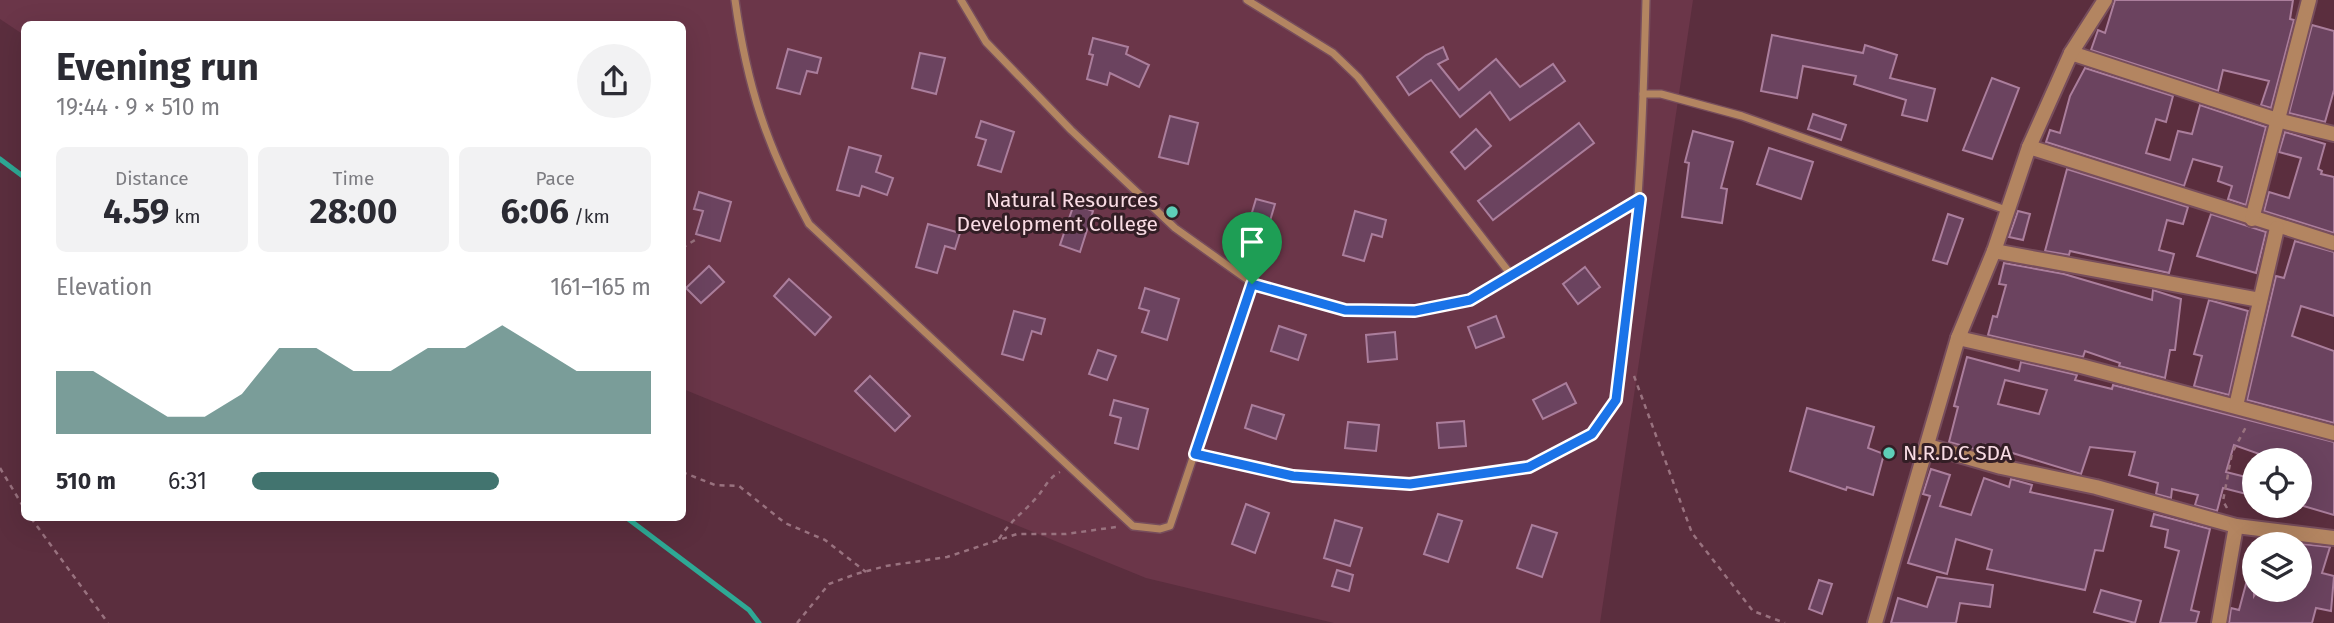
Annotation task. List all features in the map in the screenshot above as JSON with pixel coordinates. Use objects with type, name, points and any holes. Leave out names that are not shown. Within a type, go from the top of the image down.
[{"type":"street","points":[[2252,219],[2309,0]]},
{"type":"street","points":[[1875,623],[1958,338],[1994,251],[2029,147],[2071,53],[2101,1]]},
{"type":"street","points":[[2071,53],[2277,120],[2334,134]]},
{"type":"street","points":[[2029,147],[2277,228],[2334,243]]},
{"type":"street","points":[[2236,406],[2277,228]]},
{"type":"street","points":[[1994,251],[2260,300]]},
{"type":"street","points":[[1958,338],[2236,406],[2334,433]]},
{"type":"street","points":[[1928,446],[2001,467],[2095,487],[2236,526],[2334,538]]},
{"type":"street","points":[[2219,623],[2236,526]]},
{"type":"lane","points":[[735,0],[744,62],[762,126],[781,172],[808,224],[1133,526],[1160,530],[1170,526],[1252,284]]},
{"type":"lane","points":[[961,0],[986,42],[1071,130],[1175,228],[1252,284],[1345,310],[1415,311],[1470,300],[1640,199]]},
{"type":"lane","points":[[1247,0],[1333,53],[1358,78],[1511,276]]},
{"type":"lane","points":[[1195,454],[1293,476],[1410,484],[1529,467],[1592,434],[1616,400],[1623,347],[1640,199],[1646,0]]},
{"type":"lane","points":[[1643,94],[1661,94],[1742,116],[2006,210]]},
{"type":"path","points":[[686,246],[695,240]]},
{"type":"path","points":[[1623,347],[1664,464],[1692,533],[1753,611],[1785,623]]},
{"type":"path","points":[[2236,526],[2223,501],[2232,453],[2254,411]]},
{"type":"path","points":[[999,538],[1014,517],[1039,495],[1049,479],[1070,467]]},
{"type":"path","points":[[0,468],[21,503]]},
{"type":"path","points":[[686,474],[715,485],[739,486],[785,523],[825,540],[866,572]]},
{"type":"path","points":[[33,521],[108,623]]},
{"type":"path","points":[[797,623],[829,584],[866,572],[947,557],[1017,534],[1066,534],[1133,526]]},
{"type":"shaded area","name":"Natural Resources Development College","points":[[0,0],[1693,0],[1600,623],[1334,623],[1146,578],[686,390],[686,21],[21,21],[21,33],[0,19]]},
{"type":"building","points":[[2115,0],[2293,0],[2290,19],[2294,20],[2271,108],[2261,105],[2269,81],[2223,70],[2218,91],[2091,50],[2098,30],[2105,33]]},
{"type":"building","points":[[2312,25],[2334,31],[2334,90],[2325,122],[2289,113]]},
{"type":"building","points":[[1772,35],[1863,53],[1865,45],[1897,55],[1890,78],[1935,89],[1927,121],[1902,115],[1906,100],[1854,84],[1856,76],[1803,66],[1797,98],[1761,91]]},
{"type":"building","points":[[1093,38],[1128,47],[1126,54],[1149,65],[1139,87],[1110,73],[1107,85],[1087,79],[1093,55],[1089,54]]},
{"type":"building","points":[[1443,47],[1448,59],[1438,64],[1459,90],[1496,59],[1520,87],[1553,64],[1565,81],[1510,120],[1490,92],[1460,117],[1431,80],[1409,95],[1397,77],[1426,55]]},
{"type":"building","points":[[788,49],[821,58],[817,73],[807,71],[800,94],[777,88]]},
{"type":"building","points":[[920,53],[945,58],[936,94],[912,88]]},
{"type":"building","points":[[2085,68],[2173,96],[2166,122],[2156,119],[2146,153],[2170,160],[2178,131],[2192,134],[2200,105],[2266,127],[2246,205],[2228,199],[2232,186],[2218,181],[2222,167],[2193,159],[2184,186],[2046,142],[2050,130],[2060,133],[2070,96]]},
{"type":"building","points":[[1992,78],[2019,88],[1992,159],[1963,150]]},
{"type":"building","points":[[1813,114],[1846,125],[1841,140],[1808,129]]},
{"type":"building","points":[[1170,116],[1198,123],[1188,164],[1159,157]]},
{"type":"building","points":[[981,121],[1014,132],[1001,172],[978,165],[986,140],[976,137]]},
{"type":"building","points":[[1579,123],[1594,143],[1493,220],[1478,201]]},
{"type":"building","points":[[1476,129],[1491,146],[1465,169],[1451,152]]},
{"type":"building","points":[[1693,131],[1733,142],[1721,188],[1727,189],[1722,223],[1682,217],[1689,163],[1685,162]]},
{"type":"building","points":[[2285,132],[2325,144],[2318,169],[2322,171],[2321,174],[2334,177],[2334,233],[2264,211],[2269,192],[2289,198],[2301,158],[2279,152]]},
{"type":"building","points":[[849,147],[881,156],[876,172],[893,178],[887,195],[862,186],[859,196],[837,190]]},
{"type":"building","points":[[1769,148],[1813,162],[1801,199],[1757,184]]},
{"type":"building","points":[[2067,169],[2188,207],[2183,224],[2167,220],[2159,250],[2174,254],[2169,273],[2070,251],[2069,255],[2045,251]]},
{"type":"building","points":[[699,192],[731,202],[720,241],[696,234],[703,211],[694,209]]},
{"type":"building","points":[[1256,199],[1275,204],[1266,234],[1247,229]]},
{"type":"building","points":[[1074,204],[1093,211],[1080,252],[1060,245]]},
{"type":"building","points":[[1355,211],[1386,220],[1382,237],[1372,234],[1364,261],[1343,255]]},
{"type":"building","points":[[2018,211],[2030,214],[2023,240],[2009,237]]},
{"type":"building","points":[[1948,214],[1963,219],[1947,264],[1933,260]]},
{"type":"building","points":[[2211,214],[2266,232],[2256,273],[2197,256]]},
{"type":"building","points":[[928,224],[960,233],[955,249],[945,246],[937,273],[916,267]]},
{"type":"building","points":[[2295,241],[2334,252],[2334,316],[2301,306],[2292,336],[2334,351],[2334,423],[2247,400],[2276,276],[2284,278]]},
{"type":"building","points":[[2004,263],[2064,274],[2152,300],[2153,290],[2181,299],[2175,350],[2170,350],[2165,378],[2119,366],[2120,363],[2085,351],[2083,357],[1988,335],[1993,316],[1997,317],[2006,285],[1999,284]]},
{"type":"building","points":[[709,266],[724,282],[701,303],[686,288]]},
{"type":"building","points":[[1585,267],[1600,287],[1578,304],[1563,284]]},
{"type":"building","points":[[789,279],[831,317],[815,335],[774,296]]},
{"type":"building","points":[[1145,288],[1179,299],[1167,340],[1142,332],[1149,311],[1139,308]]},
{"type":"building","points":[[2209,300],[2248,311],[2229,395],[2194,386],[2202,356],[2194,354]]},
{"type":"building","points":[[1014,311],[1045,319],[1041,334],[1032,331],[1023,360],[1002,354]]},
{"type":"building","points":[[1496,316],[1504,337],[1476,348],[1468,327]]},
{"type":"building","points":[[1279,326],[1306,335],[1298,360],[1271,351]]},
{"type":"building","points":[[1395,332],[1397,359],[1368,362],[1366,335]]},
{"type":"building","points":[[1098,350],[1116,356],[1107,380],[1089,374]]},
{"type":"building","points":[[1967,357],[2019,371],[2021,362],[2077,375],[2075,380],[2112,389],[2113,385],[2334,442],[2334,515],[2312,509],[2312,448],[2242,448],[2234,445],[2226,472],[2242,476],[2242,493],[2223,488],[2217,511],[2195,505],[2198,495],[2172,489],[2171,498],[2156,494],[2158,483],[2129,475],[2135,452],[2090,447],[2081,474],[1983,444],[1981,451],[1949,442],[1958,407],[1954,406]],"holes":[[[2005,380],[2047,390],[2039,414],[1998,404]]]},
{"type":"building","points":[[870,376],[910,416],[895,431],[855,391]]},
{"type":"building","points":[[1566,383],[1576,403],[1543,419],[1533,400]]},
{"type":"building","points":[[1114,400],[1148,409],[1138,449],[1115,443],[1121,418],[1110,415]]},
{"type":"building","points":[[1252,405],[1284,415],[1276,439],[1245,428]]},
{"type":"building","points":[[1807,408],[1874,427],[1868,448],[1884,454],[1873,495],[1847,487],[1846,490],[1790,471]]},
{"type":"building","points":[[1464,421],[1466,446],[1439,448],[1437,423]]},
{"type":"building","points":[[1348,422],[1379,425],[1376,451],[1345,448]]},
{"type":"building","points":[[1931,469],[1950,475],[1940,506],[1971,515],[1984,478],[2009,487],[2011,479],[2032,485],[2030,492],[2113,510],[2103,551],[2095,550],[2085,590],[1987,569],[1992,550],[1956,539],[1947,574],[1908,563],[1930,496],[1923,494]]},
{"type":"building","points":[[1246,504],[1269,513],[1255,553],[1232,544]]},
{"type":"building","points":[[1438,514],[1462,521],[1448,562],[1424,554]]},
{"type":"building","points":[[2154,514],[2210,529],[2191,610],[2199,612],[2196,623],[2160,623],[2179,551],[2165,547],[2168,530],[2151,526]]},
{"type":"building","points":[[1335,520],[1362,528],[1350,566],[1324,558]]},
{"type":"building","points":[[1532,525],[1557,533],[1542,577],[1517,568]]},
{"type":"building","points":[[2312,545],[2330,547],[2322,573],[2334,576],[2331,611],[2316,608],[2312,623],[2229,623],[2231,608],[2239,610],[2242,599],[2242,602],[2312,602]]},
{"type":"building","points":[[1337,570],[1353,575],[1349,591],[1332,586]]},
{"type":"building","points":[[1937,577],[1993,585],[1990,607],[1960,603],[1956,623],[1891,623],[1898,598],[1927,607]]},
{"type":"building","points":[[1819,580],[1832,584],[1822,614],[1809,609]]},
{"type":"building","points":[[2101,590],[2141,601],[2135,623],[2094,612]]},
{"type":"waterway","points":[[0,159],[21,175]]},
{"type":"waterway","points":[[631,521],[749,610],[759,623]]},
{"type":"place","name":"Natural Resources Development College","points":[[1172,212]]},
{"type":"place","name":"N.R.D.C SDA","points":[[1889,453]]},
{"type":"route","points":[[1640,199],[1616,400],[1592,434],[1529,467],[1410,484],[1293,476],[1195,454],[1252,284],[1345,310],[1415,311],[1470,300],[1640,199]]}]
